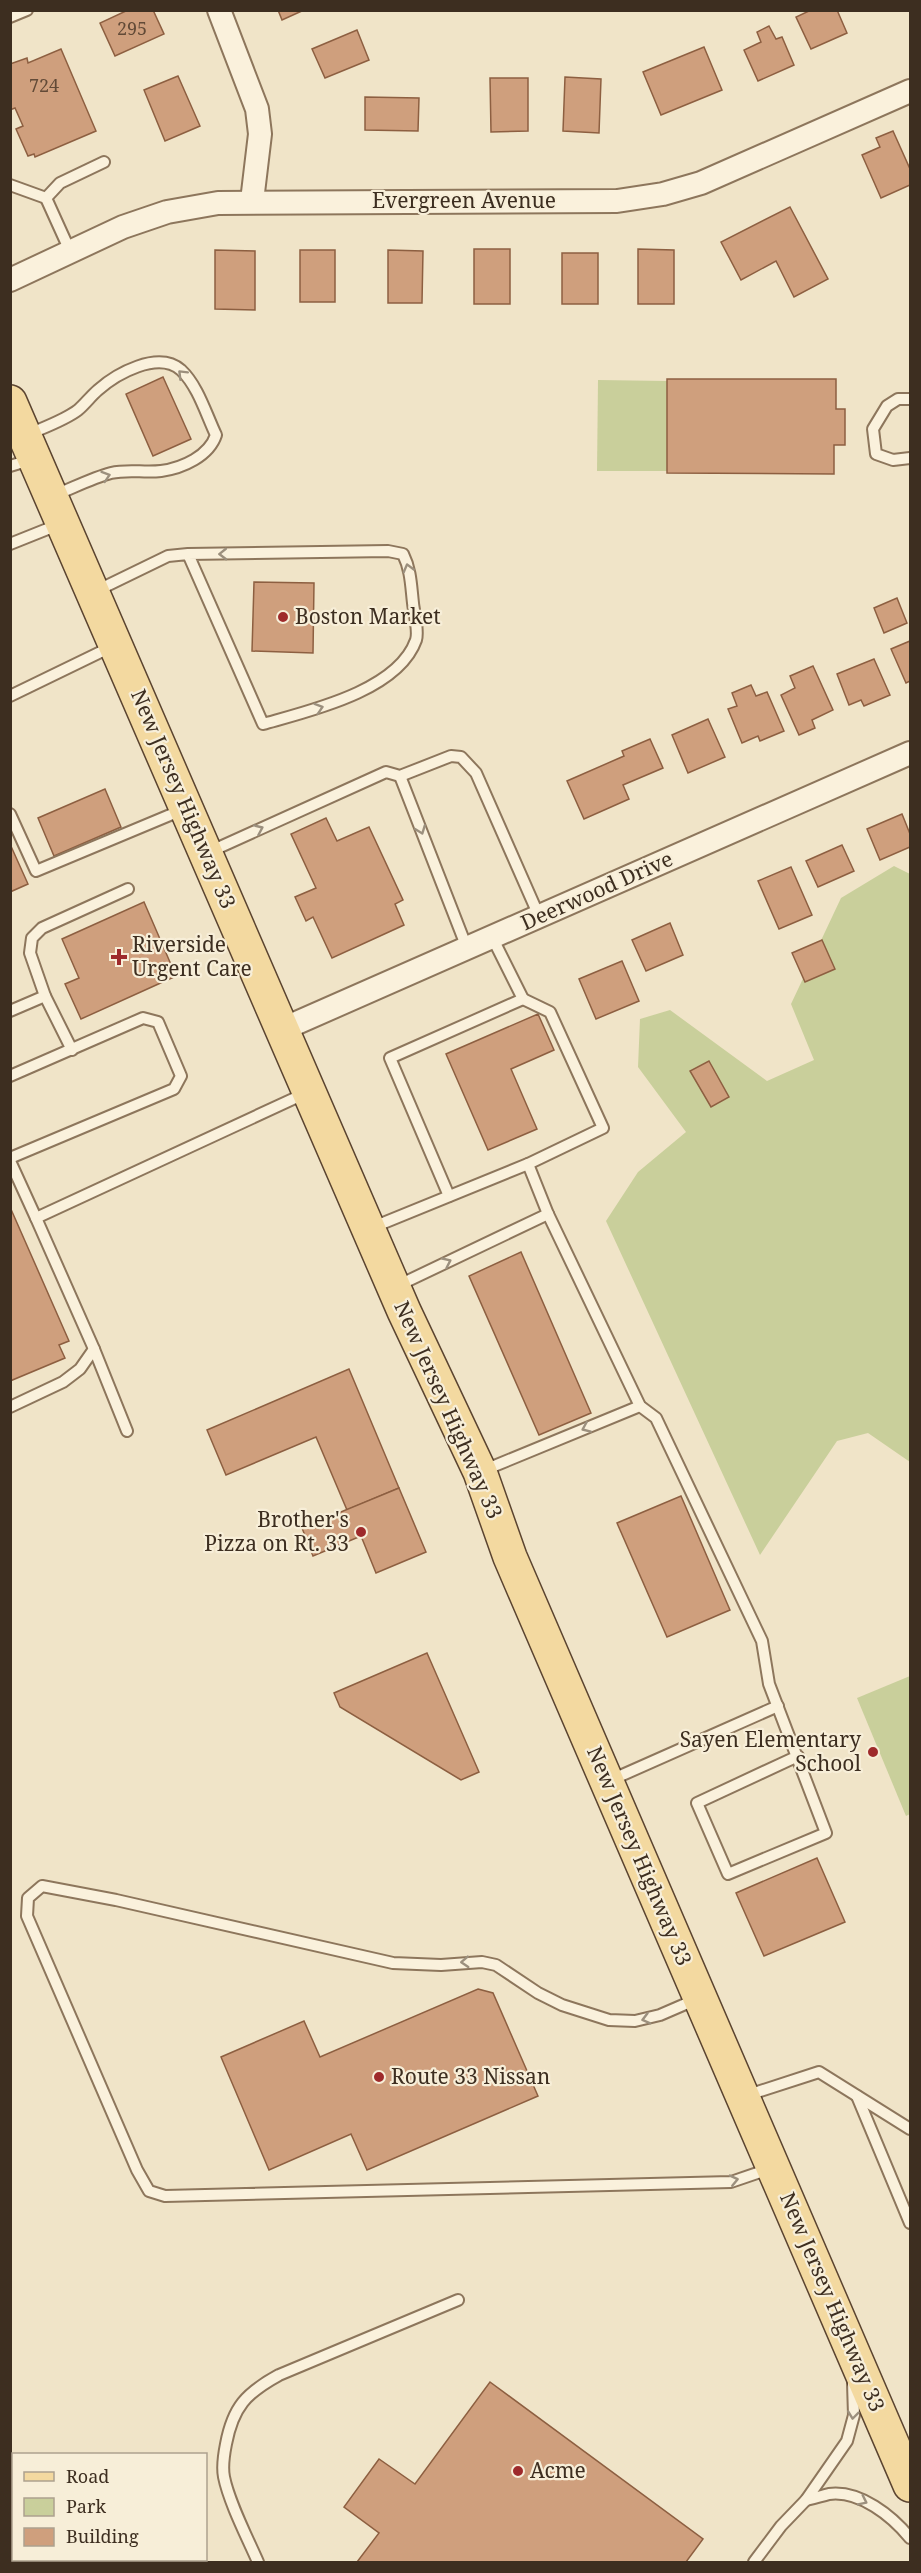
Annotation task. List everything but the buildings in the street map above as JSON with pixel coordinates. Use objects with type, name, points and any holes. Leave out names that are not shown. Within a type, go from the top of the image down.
[{"type":"main road","name":"New Jersey Highway 33","points":[[10,402],[24,454],[57,510],[394,1287],[480,1472],[510,1557],[910,2485]]},
{"type":"street","points":[[219,10],[257,109],[260,134],[252,201]]},
{"type":"street","name":"Evergreen Avenue","points":[[10,280],[123,227],[167,212],[218,202],[617,201],[663,194],[701,183],[910,91]]},
{"type":"street","name":"Deerwood Drive","points":[[282,1029],[910,753]]},
{"type":"lane","points":[[10,17],[27,10]]},
{"type":"lane","points":[[46,198],[60,183],[104,162]]},
{"type":"lane","points":[[10,185],[46,198],[70,251]]},
{"type":"lane","points":[[10,544],[110,474],[134,470],[161,471],[175,467],[206,453],[212,446],[216,435],[192,384],[180,369],[164,362],[140,366],[117,377],[99,389],[77,411],[24,454]]},
{"type":"lane","points":[[910,399],[898,399],[887,406],[873,429],[876,454],[893,460],[910,458]]},
{"type":"lane","points":[[93,592],[168,556],[189,554],[388,551],[403,554],[409,566],[417,639],[400,666],[364,691],[319,708],[263,724],[189,554]]},
{"type":"lane","points":[[10,696],[116,645]]},
{"type":"lane","points":[[206,853],[386,772],[400,776],[452,756],[461,758],[476,773],[539,916]]},
{"type":"lane","points":[[400,776],[467,948]]},
{"type":"lane","points":[[10,814],[36,871],[188,808]]},
{"type":"lane","points":[[72,1050],[45,996],[30,953],[32,938],[42,928],[128,889]]},
{"type":"lane","points":[[369,1229],[528,1164],[603,1128],[550,1012],[523,999],[492,937]]},
{"type":"lane","points":[[10,1011],[45,996]]},
{"type":"lane","points":[[449,1196],[390,1058],[523,999]]},
{"type":"lane","points":[[10,1076],[143,1018],[158,1022],[181,1076],[174,1089],[10,1160],[94,1349],[127,1431]]},
{"type":"lane","points":[[36,1218],[309,1092]]},
{"type":"lane","points":[[528,1164],[548,1214],[639,1406],[656,1418],[762,1641],[769,1684],[798,1756],[826,1833],[728,1874],[698,1803],[798,1756]]},
{"type":"lane","points":[[394,1287],[548,1214]]},
{"type":"lane","points":[[10,1407],[63,1382],[80,1369],[94,1349]]},
{"type":"lane","points":[[480,1472],[639,1406]]},
{"type":"lane","points":[[607,1781],[778,1706]]},
{"type":"lane","points":[[700,1998],[660,2015],[635,2021],[609,2020],[562,2005],[538,1993],[496,1965],[482,1962],[441,1965],[393,1963],[116,1900],[42,1886],[27,1898],[27,1916],[136,2170],[149,2191],[165,2196],[731,2182],[774,2168]]},
{"type":"lane","points":[[743,2097],[819,2072],[910,2129]]},
{"type":"lane","points":[[857,2096],[910,2223]]},
{"type":"lane","points":[[258,2562],[223,2476],[224,2451],[230,2425],[240,2404],[257,2387],[279,2375],[458,2300]]},
{"type":"lane","points":[[754,2562],[781,2526],[806,2500],[847,2441],[854,2415],[847,2336]]},
{"type":"lane","points":[[806,2500],[831,2494],[853,2496],[874,2506],[910,2538]]},
{"type":"green space","points":[[598,380],[667,381],[667,471],[597,471]]},
{"type":"green space","points":[[894,866],[910,874],[910,1462],[868,1433],[837,1441],[760,1555],[606,1221],[638,1172],[686,1132],[638,1067],[640,1019],[670,1010],[767,1081],[814,1060],[791,1004],[841,898]]},
{"type":"green space","points":[[910,1676],[910,1814],[906,1816],[857,1698]]},
{"type":"place","name":"Boston Market","points":[[283,617]]},
{"type":"place","name":"Riverside Urgent Care","points":[[119,957]]},
{"type":"place","name":"Brother's Pizza on Rt. 33","points":[[361,1532]]},
{"type":"place","name":"Sayen Elementary School","points":[[873,1752]]},
{"type":"place","name":"Route 33 Nissan","points":[[379,2077]]},
{"type":"place","name":"Acme","points":[[518,2471]]}]
